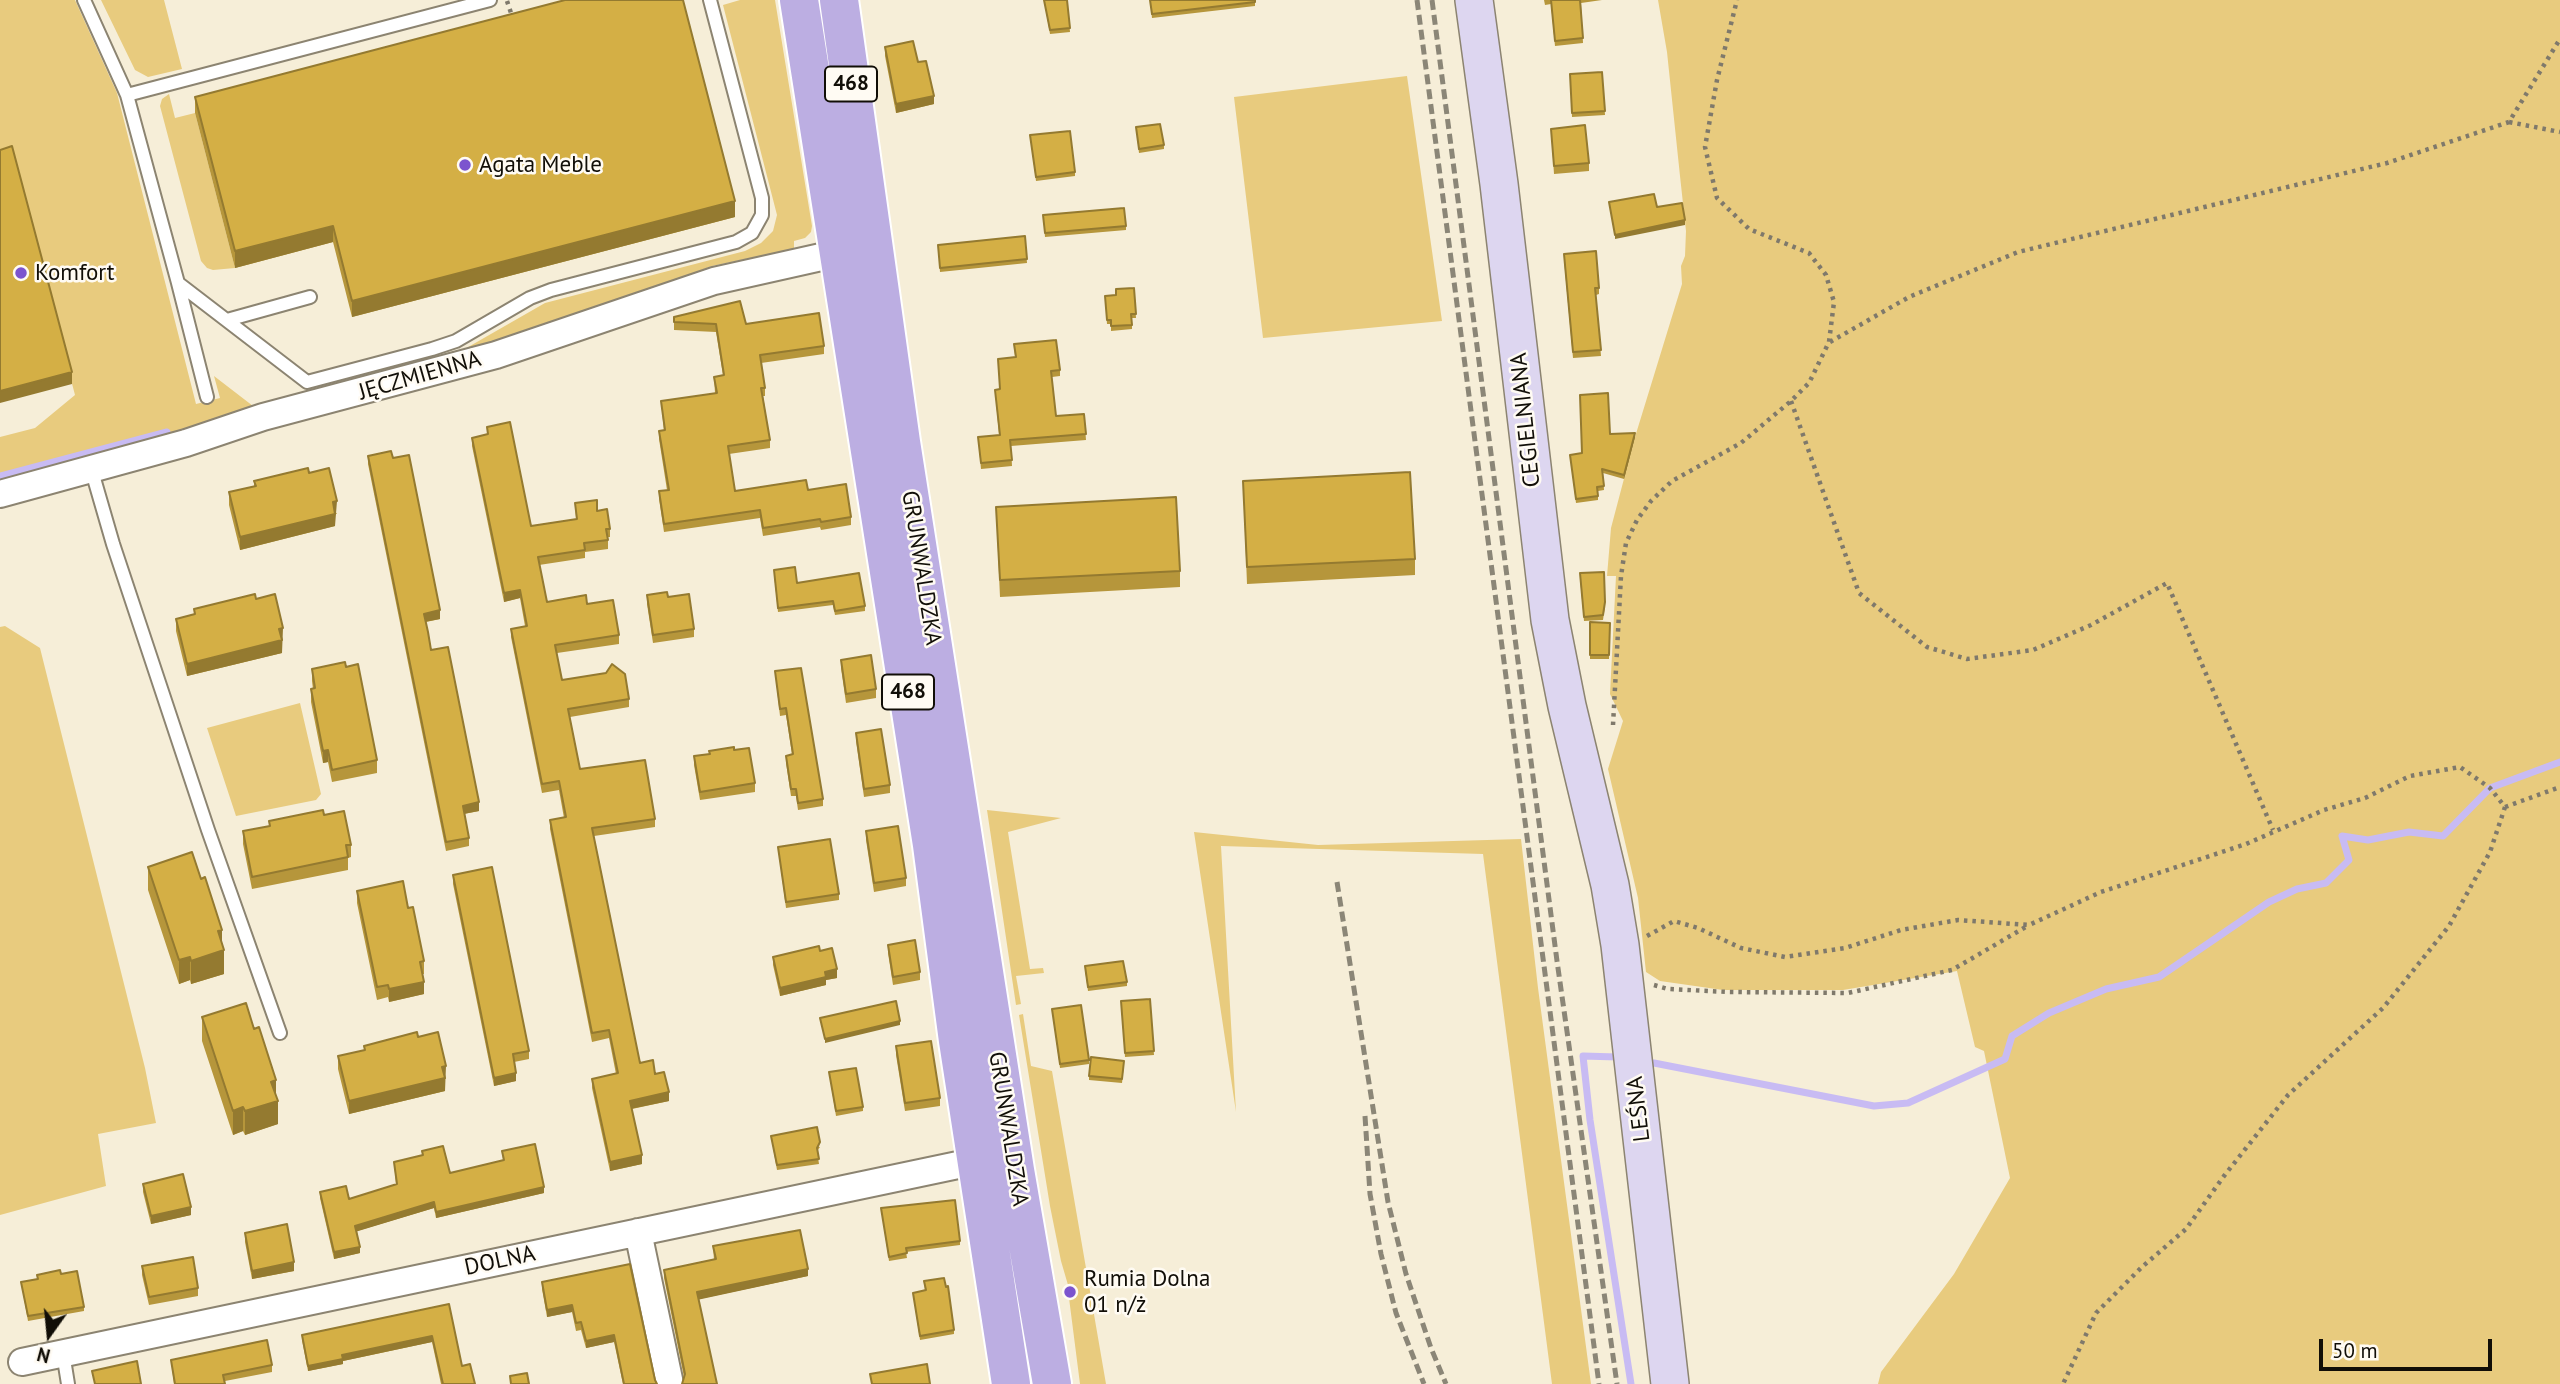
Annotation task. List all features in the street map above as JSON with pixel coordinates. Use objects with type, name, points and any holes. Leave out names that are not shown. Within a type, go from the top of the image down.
[{"type":"main road","name":"GRUNWALDZKA","points":[[799,0],[932,845],[1011,1384]]},
{"type":"main road","name":"GRUNWALDZKA","points":[[839,0],[880,302],[1019,1196],[1052,1384]]},
{"type":"street","name":"CEGIELNIANA","points":[[1474,0],[1499,184],[1550,620],[1567,706],[1600,836]]},
{"type":"street","name":"JĘCZMIENNA","points":[[0,494],[186,443],[263,417],[496,355],[714,281],[839,253]]},
{"type":"street","name":"LEŚNA","points":[[1600,836],[1620,946],[1670,1384]]},
{"type":"street","name":"DOLNA","points":[[22,1362],[977,1161]]},
{"type":"street","points":[[638,1232],[670,1384]]},
{"type":"lane","points":[[84,0],[127,94],[207,397]]},
{"type":"lane","points":[[127,94],[490,0]]},
{"type":"lane","points":[[178,283],[307,382],[456,341],[530,298],[551,290],[736,242],[752,233],[762,215],[762,198],[710,0]]},
{"type":"lane","points":[[227,320],[310,297]]},
{"type":"lane","points":[[90,468],[203,817],[280,1033]]},
{"type":"lane","points":[[64,1353],[68,1384]]},
{"type":"path","points":[[507,0],[515,30]]},
{"type":"path","points":[[1614,725],[1621,576],[1626,542],[1637,520],[1651,501],[1672,481],[1741,443],[1791,401],[1809,383],[1829,342],[1834,302],[1826,275],[1809,253],[1749,229],[1717,198],[1705,148],[1717,80],[1737,0]]},
{"type":"path","points":[[2509,122],[2560,39]]},
{"type":"path","points":[[1829,342],[1909,297],[2018,253],[2387,163],[2509,122],[2560,132]]},
{"type":"path","points":[[1791,401],[1859,593],[1927,647],[1967,659],[2033,650],[2091,625],[2167,583],[2273,831]]},
{"type":"path","points":[[1649,984],[1668,989],[1848,993],[1952,970],[2029,925],[2101,892],[2246,844],[2324,810],[2365,799],[2410,776],[2460,767],[2490,788],[2505,807]]},
{"type":"path","points":[[2505,807],[2560,787]]},
{"type":"path","points":[[2063,1384],[2096,1313],[2141,1267],[2186,1229],[2224,1175],[2288,1095],[2383,1008],[2449,926],[2490,852],[2505,807]]},
{"type":"path","points":[[1643,938],[1674,921],[1698,928],[1741,948],[1785,957],[1845,948],[1901,930],[1958,920],[2029,925]]},
{"type":"shaded area","points":[[0,0],[75,0],[117,93],[196,404],[220,398],[214,376],[253,406],[463,350],[545,303],[745,251],[761,243],[773,231],[777,215],[723,5],[740,0],[775,0],[811,232],[805,238],[794,241],[794,249],[712,266],[602,309],[479,350],[0,480],[0,437],[35,428],[75,395],[13,159],[0,162]]},
{"type":"shaded area","points":[[101,0],[164,0],[182,69],[148,77],[135,70]]},
{"type":"shaded area","points":[[1658,0],[2560,0],[2560,1384],[1878,1384],[1881,1372],[1954,1274],[2010,1178],[1984,1051],[1975,1047],[1957,971],[1843,990],[1723,990],[1660,981],[1646,972],[1638,898],[1608,769],[1623,721],[1610,694],[1616,576],[1607,576],[1611,528],[1635,437],[1682,284],[1681,266],[1685,256],[1686,231],[1667,52]]},
{"type":"shaded area","points":[[1407,76],[1442,321],[1263,338],[1234,97]]},
{"type":"shaded area","points":[[169,94],[175,118],[195,113],[235,268],[213,270],[201,261],[160,106],[162,99]]},
{"type":"shaded area","points":[[5,626],[40,648],[145,1068],[156,1123],[98,1134],[106,1186],[0,1215],[0,627]]},
{"type":"shaded area","points":[[300,703],[321,794],[316,800],[236,816],[207,728]]},
{"type":"shaded area","points":[[987,810],[1061,818],[1008,832],[1030,969],[1043,968],[1044,973],[1016,976],[1021,1004],[1016,1005]]},
{"type":"shaded area","points":[[1194,832],[1318,845],[1521,839],[1538,988],[1591,1384],[1552,1384],[1483,854],[1221,846],[1236,1112]]},
{"type":"shaded area","points":[[1023,1014],[1031,1066],[1052,1071],[1106,1384],[1080,1384],[1069,1298],[1073,1297],[1072,1285],[1068,1285],[1061,1261],[1050,1206],[1019,1015]]},
{"type":"building","name":"Agata Meble","points":[[565,0],[683,0],[735,201],[352,301],[333,226],[235,251],[195,97]]},
{"type":"building","points":[[1044,0],[1067,0],[1070,28],[1050,30]]},
{"type":"building","points":[[1150,0],[1255,0],[1255,2],[1152,14]]},
{"type":"building","points":[[1551,0],[1580,0],[1583,38],[1555,41]]},
{"type":"building","points":[[913,41],[918,62],[926,61],[934,96],[896,104],[885,47]]},
{"type":"building","points":[[1602,72],[1605,111],[1572,113],[1570,74]]},
{"type":"building","points":[[1160,124],[1164,145],[1139,149],[1136,127]]},
{"type":"building","points":[[1585,125],[1589,163],[1554,166],[1551,129]]},
{"type":"building","points":[[1070,131],[1075,172],[1036,177],[1030,135]]},
{"type":"building","name":"Komfort","points":[[12,146],[72,372],[0,391],[0,150]]},
{"type":"building","points":[[1654,194],[1657,207],[1682,203],[1685,220],[1615,235],[1609,202]]},
{"type":"building","points":[[1124,208],[1126,226],[1045,233],[1043,215]]},
{"type":"building","points":[[1025,236],[1027,259],[940,268],[938,245]]},
{"type":"building","points":[[1596,251],[1599,288],[1595,288],[1601,350],[1573,352],[1564,254]]},
{"type":"building","points":[[1134,288],[1136,314],[1131,314],[1132,325],[1111,326],[1111,320],[1107,320],[1105,296],[1116,295],[1116,289]]},
{"type":"building","points":[[740,301],[746,324],[819,313],[824,346],[760,355],[765,388],[761,388],[770,440],[728,446],[735,491],[806,480],[808,490],[846,484],[851,517],[763,528],[760,510],[664,524],[659,491],[669,490],[659,431],[665,430],[661,401],[717,393],[714,377],[724,375],[716,324],[674,322],[674,317]]},
{"type":"building","points":[[1056,340],[1060,370],[1051,371],[1056,416],[1084,414],[1086,434],[1010,440],[1012,460],[981,463],[978,437],[1000,435],[995,390],[1000,389],[998,359],[1016,357],[1014,344]]},
{"type":"building","points":[[1608,393],[1610,434],[1635,433],[1624,475],[1602,469],[1604,486],[1597,487],[1598,496],[1576,499],[1570,455],[1582,453],[1580,395]]},
{"type":"building","points":[[510,422],[531,526],[577,519],[575,503],[597,500],[597,511],[607,509],[610,529],[606,529],[608,540],[584,543],[585,550],[538,557],[547,602],[586,595],[587,604],[613,600],[619,635],[555,645],[562,680],[606,673],[612,664],[625,674],[629,699],[568,709],[580,769],[645,760],[655,819],[592,828],[640,1063],[653,1060],[655,1074],[664,1072],[669,1092],[630,1101],[642,1155],[610,1162],[592,1079],[618,1073],[609,1030],[592,1033],[550,820],[566,817],[559,781],[542,784],[511,629],[527,626],[520,590],[504,593],[472,438],[488,434],[487,427]]},
{"type":"building","points":[[391,451],[393,458],[409,455],[440,610],[424,614],[431,650],[448,647],[479,802],[463,806],[469,838],[446,842],[368,456]]},
{"type":"building","points":[[308,468],[309,473],[329,468],[337,501],[333,502],[335,514],[240,537],[229,492],[256,486],[254,481]]},
{"type":"building","points":[[1410,472],[1415,559],[1247,567],[1243,481]]},
{"type":"building","points":[[1176,497],[1180,571],[1000,580],[996,507]]},
{"type":"building","points":[[795,567],[797,583],[859,573],[865,606],[835,611],[833,601],[778,608],[774,570]]},
{"type":"building","points":[[1604,572],[1603,615],[1584,617],[1580,573]]},
{"type":"building","points":[[667,592],[668,597],[689,594],[694,629],[653,635],[647,595]]},
{"type":"building","points":[[255,594],[256,599],[275,594],[283,628],[279,629],[282,640],[187,664],[176,619],[195,614],[194,609]]},
{"type":"building","points":[[1590,622],[1610,623],[1609,655],[1590,655]]},
{"type":"building","points":[[871,655],[876,689],[846,694],[841,660]]},
{"type":"building","points":[[345,662],[346,667],[358,664],[377,760],[332,770],[328,750],[323,751],[311,689],[315,688],[312,669]]},
{"type":"building","points":[[801,668],[823,799],[798,803],[796,789],[791,789],[786,756],[793,754],[786,708],[780,709],[775,671]]},
{"type":"building","points":[[881,729],[890,785],[864,789],[856,733]]},
{"type":"building","points":[[734,747],[734,750],[749,748],[755,783],[700,792],[694,756]]},
{"type":"building","points":[[323,810],[324,815],[344,811],[351,845],[346,845],[348,857],[252,877],[243,831],[270,826],[269,821]]},
{"type":"building","points":[[898,826],[906,878],[874,883],[866,831]]},
{"type":"building","points":[[830,839],[839,894],[786,902],[778,847]]},
{"type":"building","points":[[192,852],[201,879],[205,877],[222,930],[218,931],[224,950],[191,961],[190,957],[179,960],[148,867]]},
{"type":"building","points":[[492,867],[529,1051],[513,1054],[516,1073],[494,1078],[453,875]]},
{"type":"building","points":[[403,881],[408,908],[413,907],[424,961],[420,962],[424,982],[389,989],[388,985],[377,987],[357,891]]},
{"type":"building","points":[[915,940],[920,972],[893,977],[888,945]]},
{"type":"building","points":[[819,946],[820,951],[832,948],[837,969],[825,972],[826,977],[780,988],[773,957]]},
{"type":"building","points":[[1123,961],[1127,982],[1088,987],[1085,966]]},
{"type":"building","points":[[1150,999],[1154,1051],[1125,1053],[1121,1001]]},
{"type":"building","points":[[896,1001],[900,1021],[825,1039],[820,1018]]},
{"type":"building","points":[[246,1003],[254,1029],[259,1027],[276,1080],[271,1082],[278,1101],[245,1111],[243,1107],[233,1111],[202,1017]]},
{"type":"building","points":[[1081,1005],[1089,1060],[1060,1064],[1052,1009]]},
{"type":"building","points":[[417,1032],[418,1037],[438,1032],[446,1066],[442,1067],[445,1078],[349,1101],[338,1056],[365,1050],[364,1046]]},
{"type":"building","points":[[931,1041],[940,1098],[905,1103],[896,1046]]},
{"type":"building","points":[[1091,1057],[1124,1061],[1122,1079],[1089,1076]]},
{"type":"building","points":[[856,1068],[863,1107],[836,1111],[829,1072]]},
{"type":"building","points":[[817,1127],[819,1159],[777,1165],[771,1136]]},
{"type":"building","points":[[535,1144],[544,1187],[436,1212],[434,1202],[355,1226],[360,1247],[334,1252],[320,1192],[346,1186],[349,1199],[397,1184],[394,1162],[423,1155],[422,1151],[443,1146],[450,1173],[504,1160],[502,1151]]},
{"type":"building","points":[[183,1174],[191,1207],[151,1216],[143,1184]]},
{"type":"building","points":[[955,1200],[960,1241],[906,1248],[907,1253],[889,1257],[881,1208]]},
{"type":"building","points":[[287,1224],[294,1262],[252,1271],[245,1233]]},
{"type":"building","points":[[800,1230],[808,1269],[697,1292],[717,1384],[682,1384],[685,1374],[664,1270],[716,1259],[713,1246]]},
{"type":"building","points":[[193,1257],[198,1288],[149,1297],[142,1266]]},
{"type":"building","points":[[630,1264],[657,1384],[624,1384],[614,1335],[586,1341],[581,1322],[576,1323],[572,1305],[547,1310],[542,1282]]},
{"type":"building","points":[[60,1270],[61,1274],[77,1271],[84,1307],[28,1316],[21,1282],[38,1279],[37,1275]]},
{"type":"building","points":[[944,1278],[946,1287],[948,1286],[954,1330],[920,1336],[913,1293],[926,1290],[924,1281]]},
{"type":"building","points":[[449,1304],[462,1366],[470,1364],[475,1384],[443,1384],[432,1336],[342,1355],[343,1359],[308,1366],[302,1335]]},
{"type":"building","points":[[267,1340],[272,1365],[223,1375],[225,1384],[175,1384],[171,1360]]},
{"type":"building","points":[[137,1361],[141,1384],[95,1384],[92,1371]]},
{"type":"building","points":[[927,1364],[930,1384],[872,1384],[870,1374]]},
{"type":"building","points":[[527,1373],[529,1384],[511,1384],[510,1376]]},
{"type":"waterway","points":[[0,476],[167,432]]},
{"type":"waterway","points":[[1654,1063],[1874,1106],[1908,1103],[2005,1059],[2012,1036],[2049,1013],[2106,989],[2159,977],[2269,902],[2297,889],[2326,883],[2349,860],[2342,836],[2368,840],[2409,832],[2443,836],[2490,788],[2560,762]]},
{"type":"waterway","points":[[1617,1057],[1583,1056],[1590,1120],[1631,1384]]},
{"type":"railway","points":[[1417,0],[1599,1384]]},
{"type":"railway","points":[[1432,0],[1557,961],[1617,1384]]},
{"type":"railway","points":[[1337,882],[1388,1202],[1406,1274],[1446,1384]]},
{"type":"railway","points":[[1365,1116],[1370,1194],[1381,1254],[1396,1313],[1424,1384]]},
{"type":"place","name":"Agata Meble","points":[[465,165]]},
{"type":"place","name":"Komfort","points":[[21,273]]},
{"type":"place","name":"Rumia Dolna 01 n/ż","points":[[1070,1292]]}]
